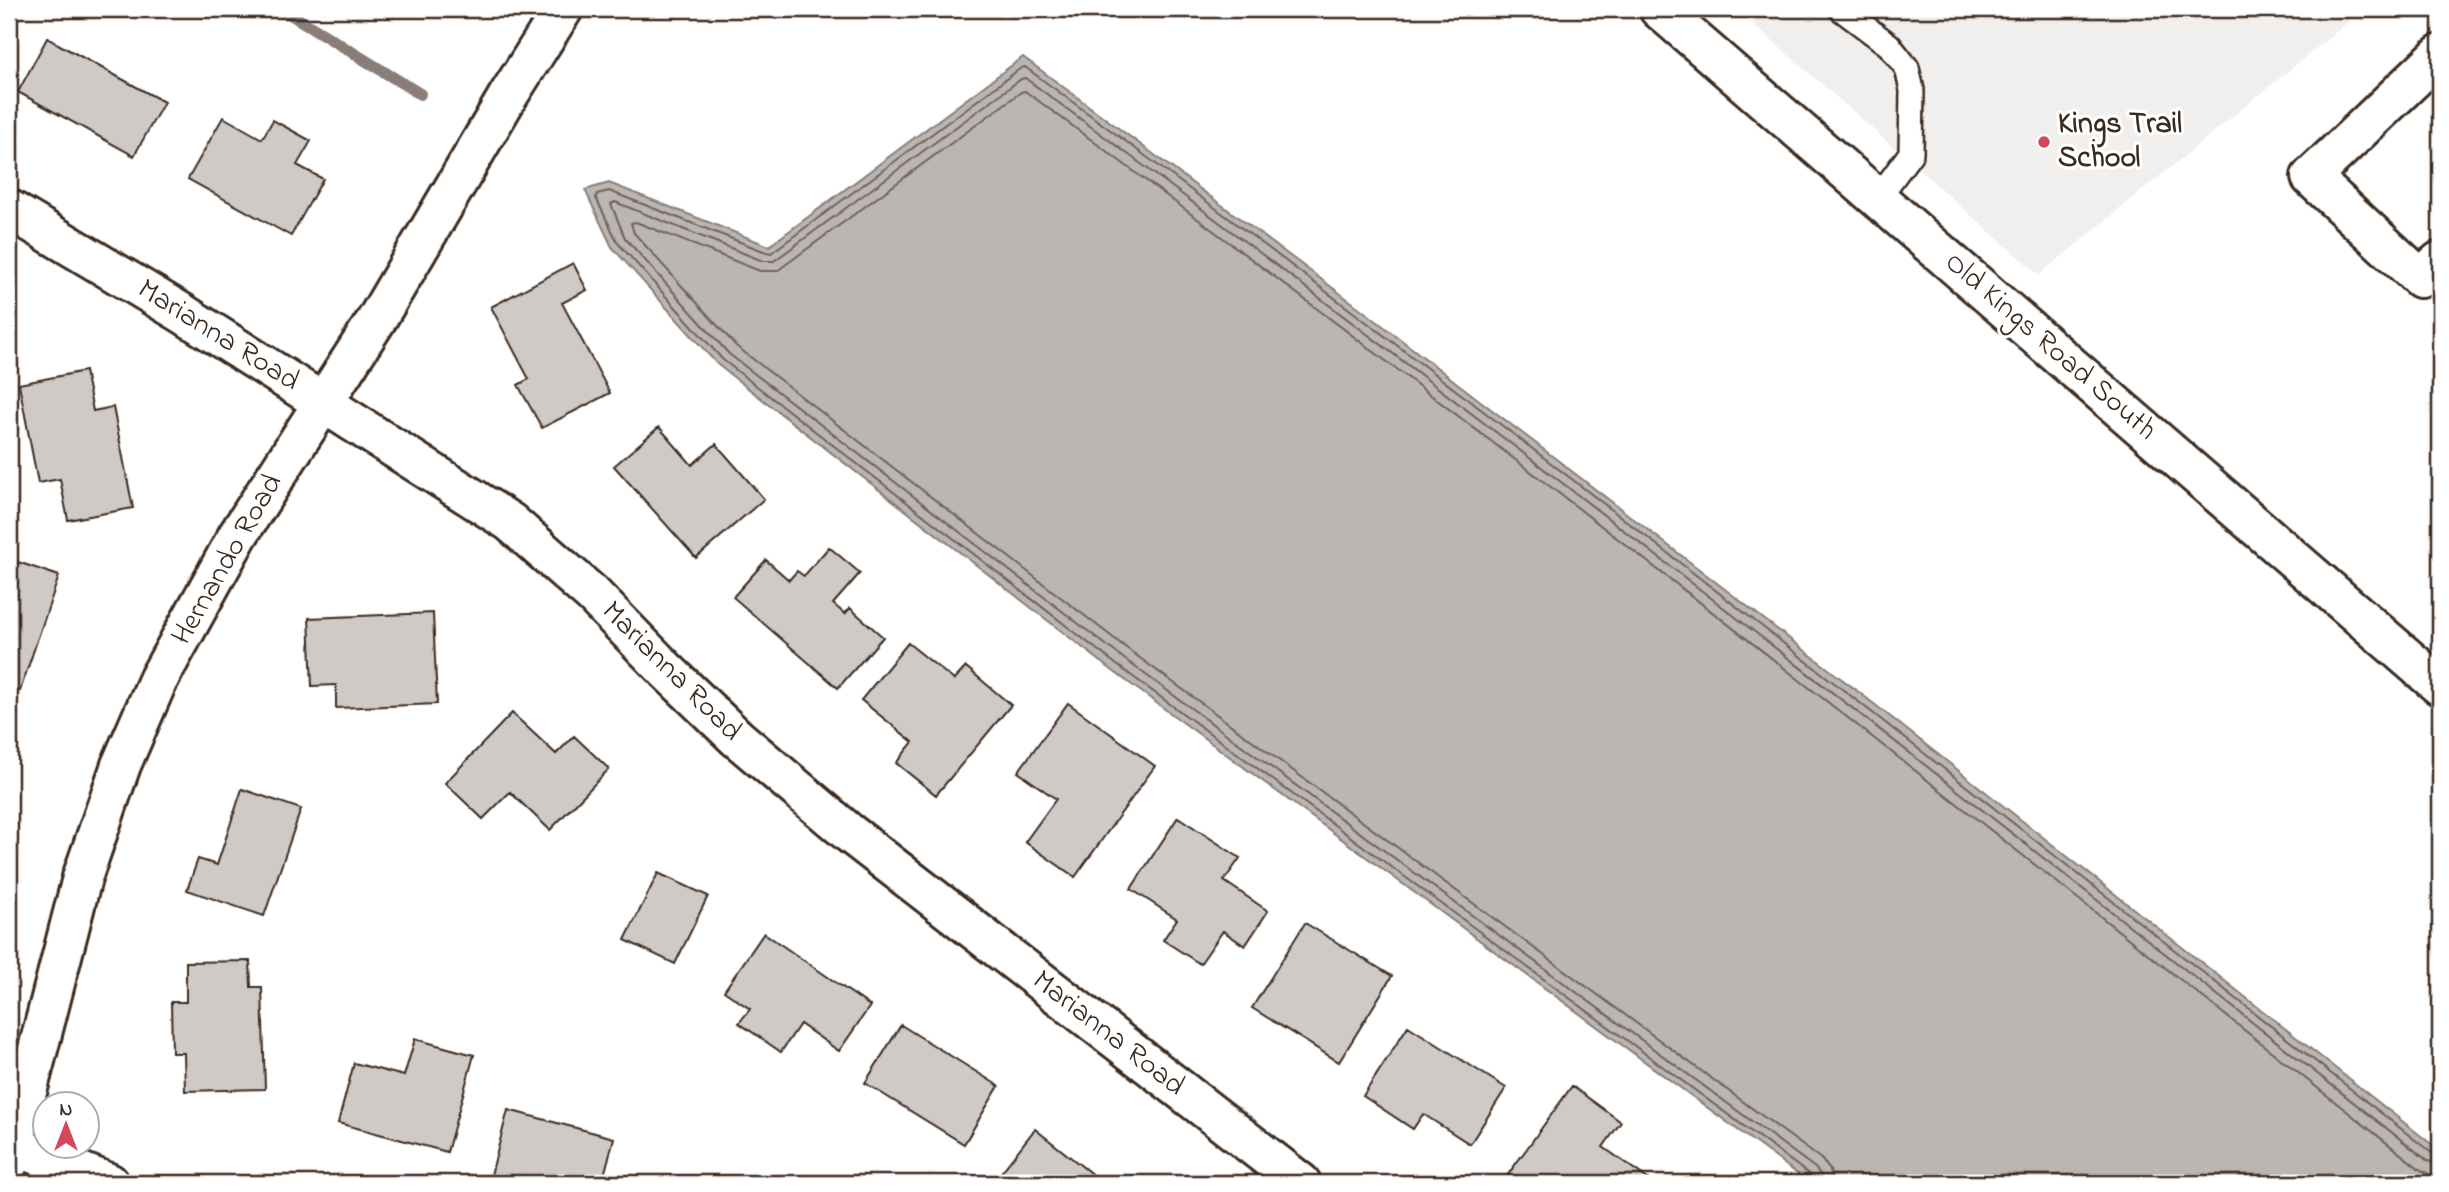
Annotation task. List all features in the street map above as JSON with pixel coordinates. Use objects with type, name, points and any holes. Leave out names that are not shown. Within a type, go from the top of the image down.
[{"type":"street","name":"Hernando Road","points":[[10,1150],[82,878],[121,765],[158,680],[238,535],[377,319],[508,96],[563,9]]},
{"type":"street","name":"Old Kings Road South","points":[[1659,9],[2440,686]]},
{"type":"street","points":[[2440,54],[2311,177],[2420,278],[2440,261]]},
{"type":"street","name":"Marianna Road","points":[[9,209],[182,313],[509,522],[593,595],[737,738],[848,832],[1301,1183]]},
{"type":"street","points":[[10,1150],[109,1183]]},
{"type":"lane","points":[[1841,9],[1889,45],[1907,68],[1912,90],[1911,153],[1878,198]]},
{"type":"shaded area","name":"Kings Trail School","points":[[1736,9],[2364,9],[2039,275]]},
{"type":"water","points":[[1023,57],[1361,309],[1878,707],[2440,1151],[2440,1183],[1810,1183],[1113,671],[718,365],[612,247],[585,190],[609,183],[769,246]]},
{"type":"building","points":[[47,38],[164,102],[134,156],[18,92]]},
{"type":"building","points":[[223,117],[262,139],[273,120],[311,141],[297,165],[323,179],[291,236],[188,179]]},
{"type":"building","points":[[573,263],[587,290],[562,303],[610,393],[542,428],[518,385],[529,379],[491,307]]},
{"type":"building","points":[[85,371],[93,411],[113,407],[133,508],[68,520],[60,479],[38,483],[19,384]]},
{"type":"building","points":[[659,427],[692,465],[716,444],[764,499],[696,558],[614,466]]},
{"type":"building","points":[[829,547],[860,573],[833,604],[845,614],[850,608],[883,637],[838,688],[733,597],[766,560],[789,580],[797,571],[804,576]]},
{"type":"building","points":[[9,559],[59,576],[20,691],[9,687]]},
{"type":"building","points":[[433,613],[437,704],[336,708],[336,685],[312,686],[309,618]]},
{"type":"building","points":[[908,643],[954,680],[966,667],[1011,705],[936,795],[896,763],[913,742],[861,700]]},
{"type":"building","points":[[1068,703],[1155,766],[1075,877],[1025,842],[1056,799],[1018,772]]},
{"type":"building","points":[[512,713],[556,754],[574,736],[609,769],[550,830],[510,792],[483,819],[445,783]]},
{"type":"building","points":[[242,789],[301,809],[264,916],[187,890],[198,859],[217,865]]},
{"type":"building","points":[[1178,817],[1240,858],[1224,881],[1268,911],[1245,946],[1223,931],[1200,964],[1163,940],[1177,919],[1131,889]]},
{"type":"building","points":[[658,873],[708,896],[675,964],[625,940]]},
{"type":"building","points":[[1305,923],[1392,976],[1339,1062],[1252,1008]]},
{"type":"building","points":[[764,933],[870,1006],[839,1051],[800,1024],[781,1052],[739,1023],[750,1009],[724,991]]},
{"type":"building","points":[[250,961],[251,987],[262,987],[265,1089],[185,1091],[184,1053],[172,1053],[171,1002],[186,1002],[186,962]]},
{"type":"building","points":[[901,1025],[999,1086],[964,1144],[865,1083]]},
{"type":"building","points":[[1408,1026],[1506,1088],[1470,1144],[1423,1114],[1413,1129],[1363,1096]]},
{"type":"building","points":[[415,1039],[474,1055],[447,1152],[338,1123],[354,1063],[404,1076]]},
{"type":"building","points":[[1572,1086],[1621,1122],[1603,1147],[1648,1179],[1645,1183],[1502,1183]]},
{"type":"building","points":[[508,1110],[614,1138],[602,1183],[520,1183],[491,1175]]},
{"type":"building","points":[[1035,1129],[1103,1183],[993,1183]]},
{"type":"waterway","points":[[282,9],[420,94]]},
{"type":"place","name":"Kings Trail School","points":[[2044,142]]}]
